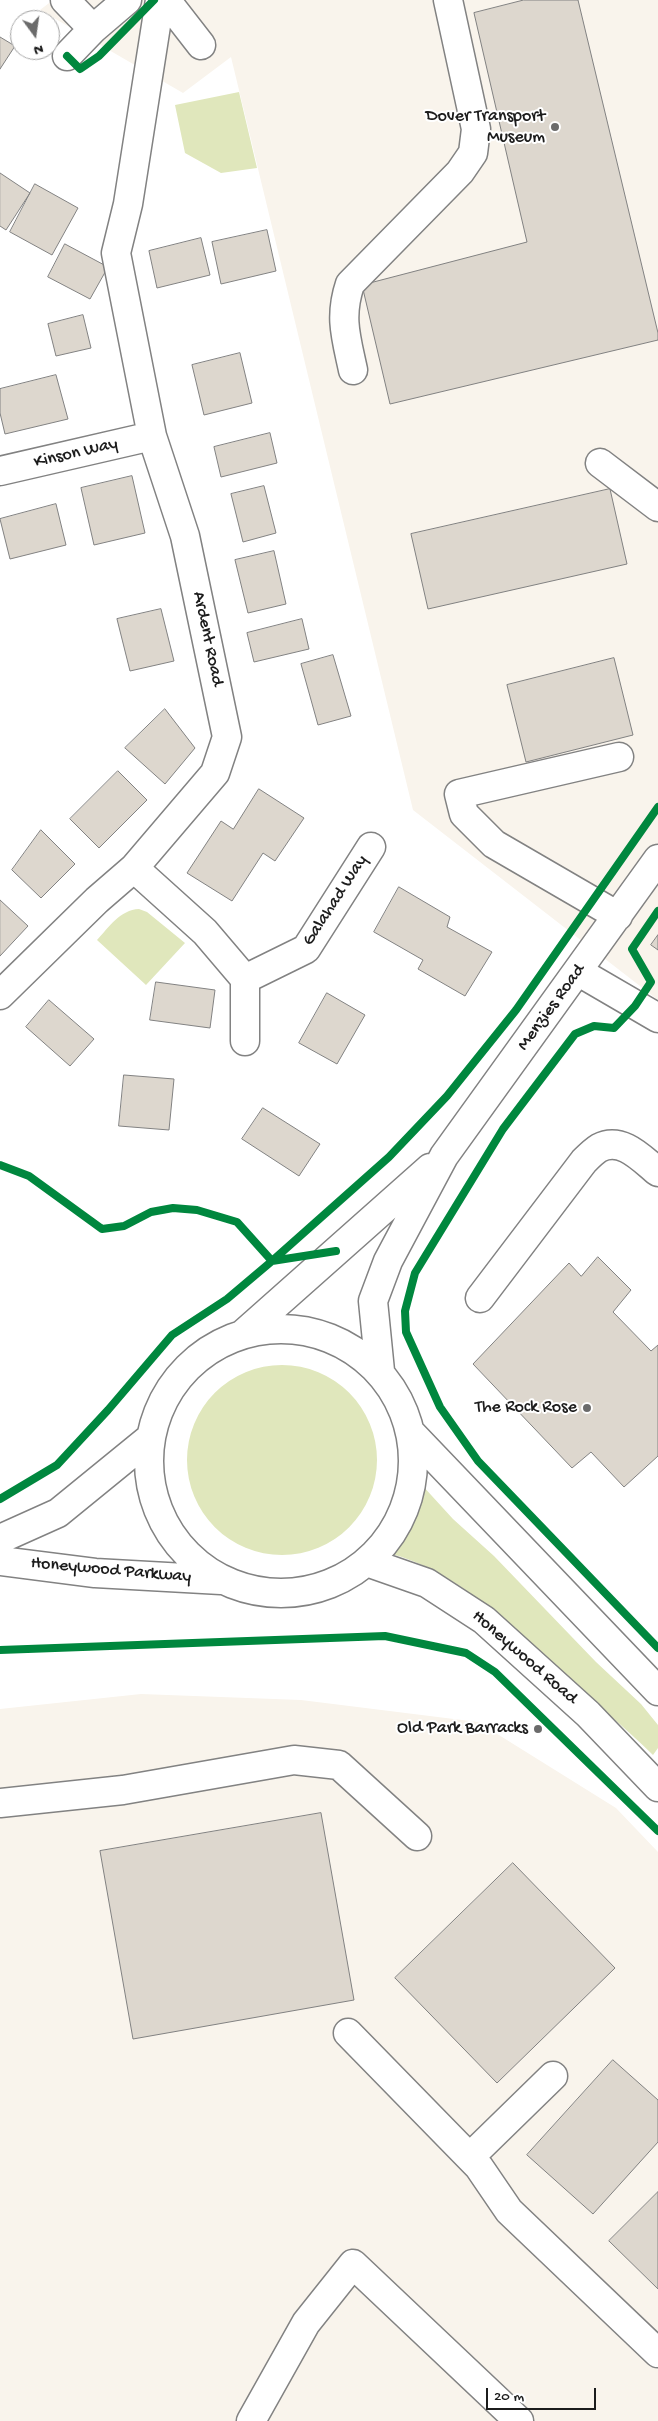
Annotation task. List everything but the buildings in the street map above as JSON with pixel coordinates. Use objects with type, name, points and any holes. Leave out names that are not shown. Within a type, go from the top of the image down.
[{"type":"street","points":[[65,0],[93,29]]},
{"type":"street","points":[[68,56],[93,29],[127,0]]},
{"type":"street","name":"Ardent Road","points":[[0,995],[97,900],[134,868],[215,773],[227,737],[185,536],[152,436],[116,253],[128,204],[160,0]]},
{"type":"street","points":[[166,0],[201,45]]},
{"type":"street","points":[[353,370],[344,329],[344,304],[350,284],[460,172],[473,154],[476,129],[448,0]]},
{"type":"street","name":"Kinson Way","points":[[0,471],[152,436]]},
{"type":"street","points":[[600,463],[658,507]]},
{"type":"street","points":[[618,916],[494,844],[464,814],[459,794],[619,757]]},
{"type":"street","name":"Galahad Way","points":[[245,979],[306,949],[371,847]]},
{"type":"street","name":"Menzies Road","points":[[380,1371],[373,1302],[388,1261],[444,1156],[579,972],[658,860]]},
{"type":"street","points":[[134,868],[205,932],[245,979],[245,1041]]},
{"type":"street","points":[[579,972],[658,1018]]},
{"type":"street","points":[[480,1298],[584,1161],[599,1147],[616,1144],[628,1147],[658,1172]]},
{"type":"street","name":"Menzies Road","points":[[242,1334],[444,1156]]},
{"type":"street","points":[[279,1328],[316,1333],[351,1348],[380,1371],[400,1400],[412,1434],[414,1470],[407,1504],[391,1536],[367,1562],[334,1583],[297,1593],[258,1592],[221,1580],[193,1561],[171,1536],[156,1505],[149,1472],[150,1438],[161,1404],[182,1373],[209,1349],[242,1334],[279,1328]]},
{"type":"street","points":[[412,1434],[658,1691]]},
{"type":"street","points":[[0,1539],[58,1513],[150,1438]]},
{"type":"street","name":"Honeywood Parkway","points":[[0,1561],[95,1573],[221,1580]]},
{"type":"street","name":"Honeywood Road","points":[[367,1562],[427,1583],[484,1620],[588,1714],[658,1787]]},
{"type":"street","points":[[0,1803],[123,1790],[294,1760],[339,1765],[417,1836]]},
{"type":"street","points":[[348,2033],[470,2157],[509,2211],[658,2354]]},
{"type":"street","points":[[470,2157],[553,2076]]},
{"type":"street","points":[[251,2421],[306,2323],[353,2264],[519,2421]]},
{"type":"shaded area","points":[[53,0],[658,0],[658,1000],[413,810],[231,57],[183,93],[60,22],[60,10],[40,10]]},
{"type":"shaded area","points":[[141,1694],[301,1700],[478,1722],[616,1808],[658,1852],[658,2421],[0,2421],[0,1709]]},
{"type":"green space","points":[[239,92],[257,168],[221,173],[185,153],[175,105]]},
{"type":"green space","points":[[139,909],[147,912],[185,943],[146,985],[97,940],[126,912]]},
{"type":"green space","points":[[273,1365],[291,1365],[310,1369],[327,1376],[342,1386],[356,1400],[366,1415],[373,1432],[377,1460],[373,1488],[366,1505],[356,1520],[342,1534],[327,1544],[310,1551],[291,1555],[273,1555],[254,1551],[237,1544],[222,1534],[208,1520],[198,1505],[191,1488],[187,1469],[187,1451],[191,1432],[198,1415],[208,1400],[222,1386],[237,1376],[254,1369]]},
{"type":"green space","points":[[421,1484],[453,1519],[494,1556],[596,1662],[641,1704],[658,1725],[658,1748],[653,1755],[483,1603],[438,1573],[414,1561],[388,1553],[406,1524]]},
{"type":"cycle path","points":[[67,56],[80,69],[99,56],[154,0]]},
{"type":"cycle path","points":[[0,1499],[57,1465],[108,1410],[172,1335],[227,1299],[389,1157],[447,1096],[516,1010],[658,807]]},
{"type":"cycle path","points":[[658,911],[632,949],[651,982],[635,1006],[614,1028],[594,1026],[575,1034],[503,1129],[415,1273],[405,1311],[406,1332],[440,1407],[478,1461],[658,1648]]},
{"type":"cycle path","points":[[0,1165],[29,1176],[102,1229],[124,1226],[151,1212],[173,1208],[197,1210],[237,1222],[272,1261],[336,1251]]},
{"type":"cycle path","points":[[0,1650],[385,1636],[466,1653],[495,1672],[658,1831]]},
{"type":"place","name":"Dover Transport Museum","points":[[555,127]]},
{"type":"place","name":"The Rock Rose","points":[[587,1408]]},
{"type":"place","name":"Old Park Barracks","points":[[538,1729]]}]
